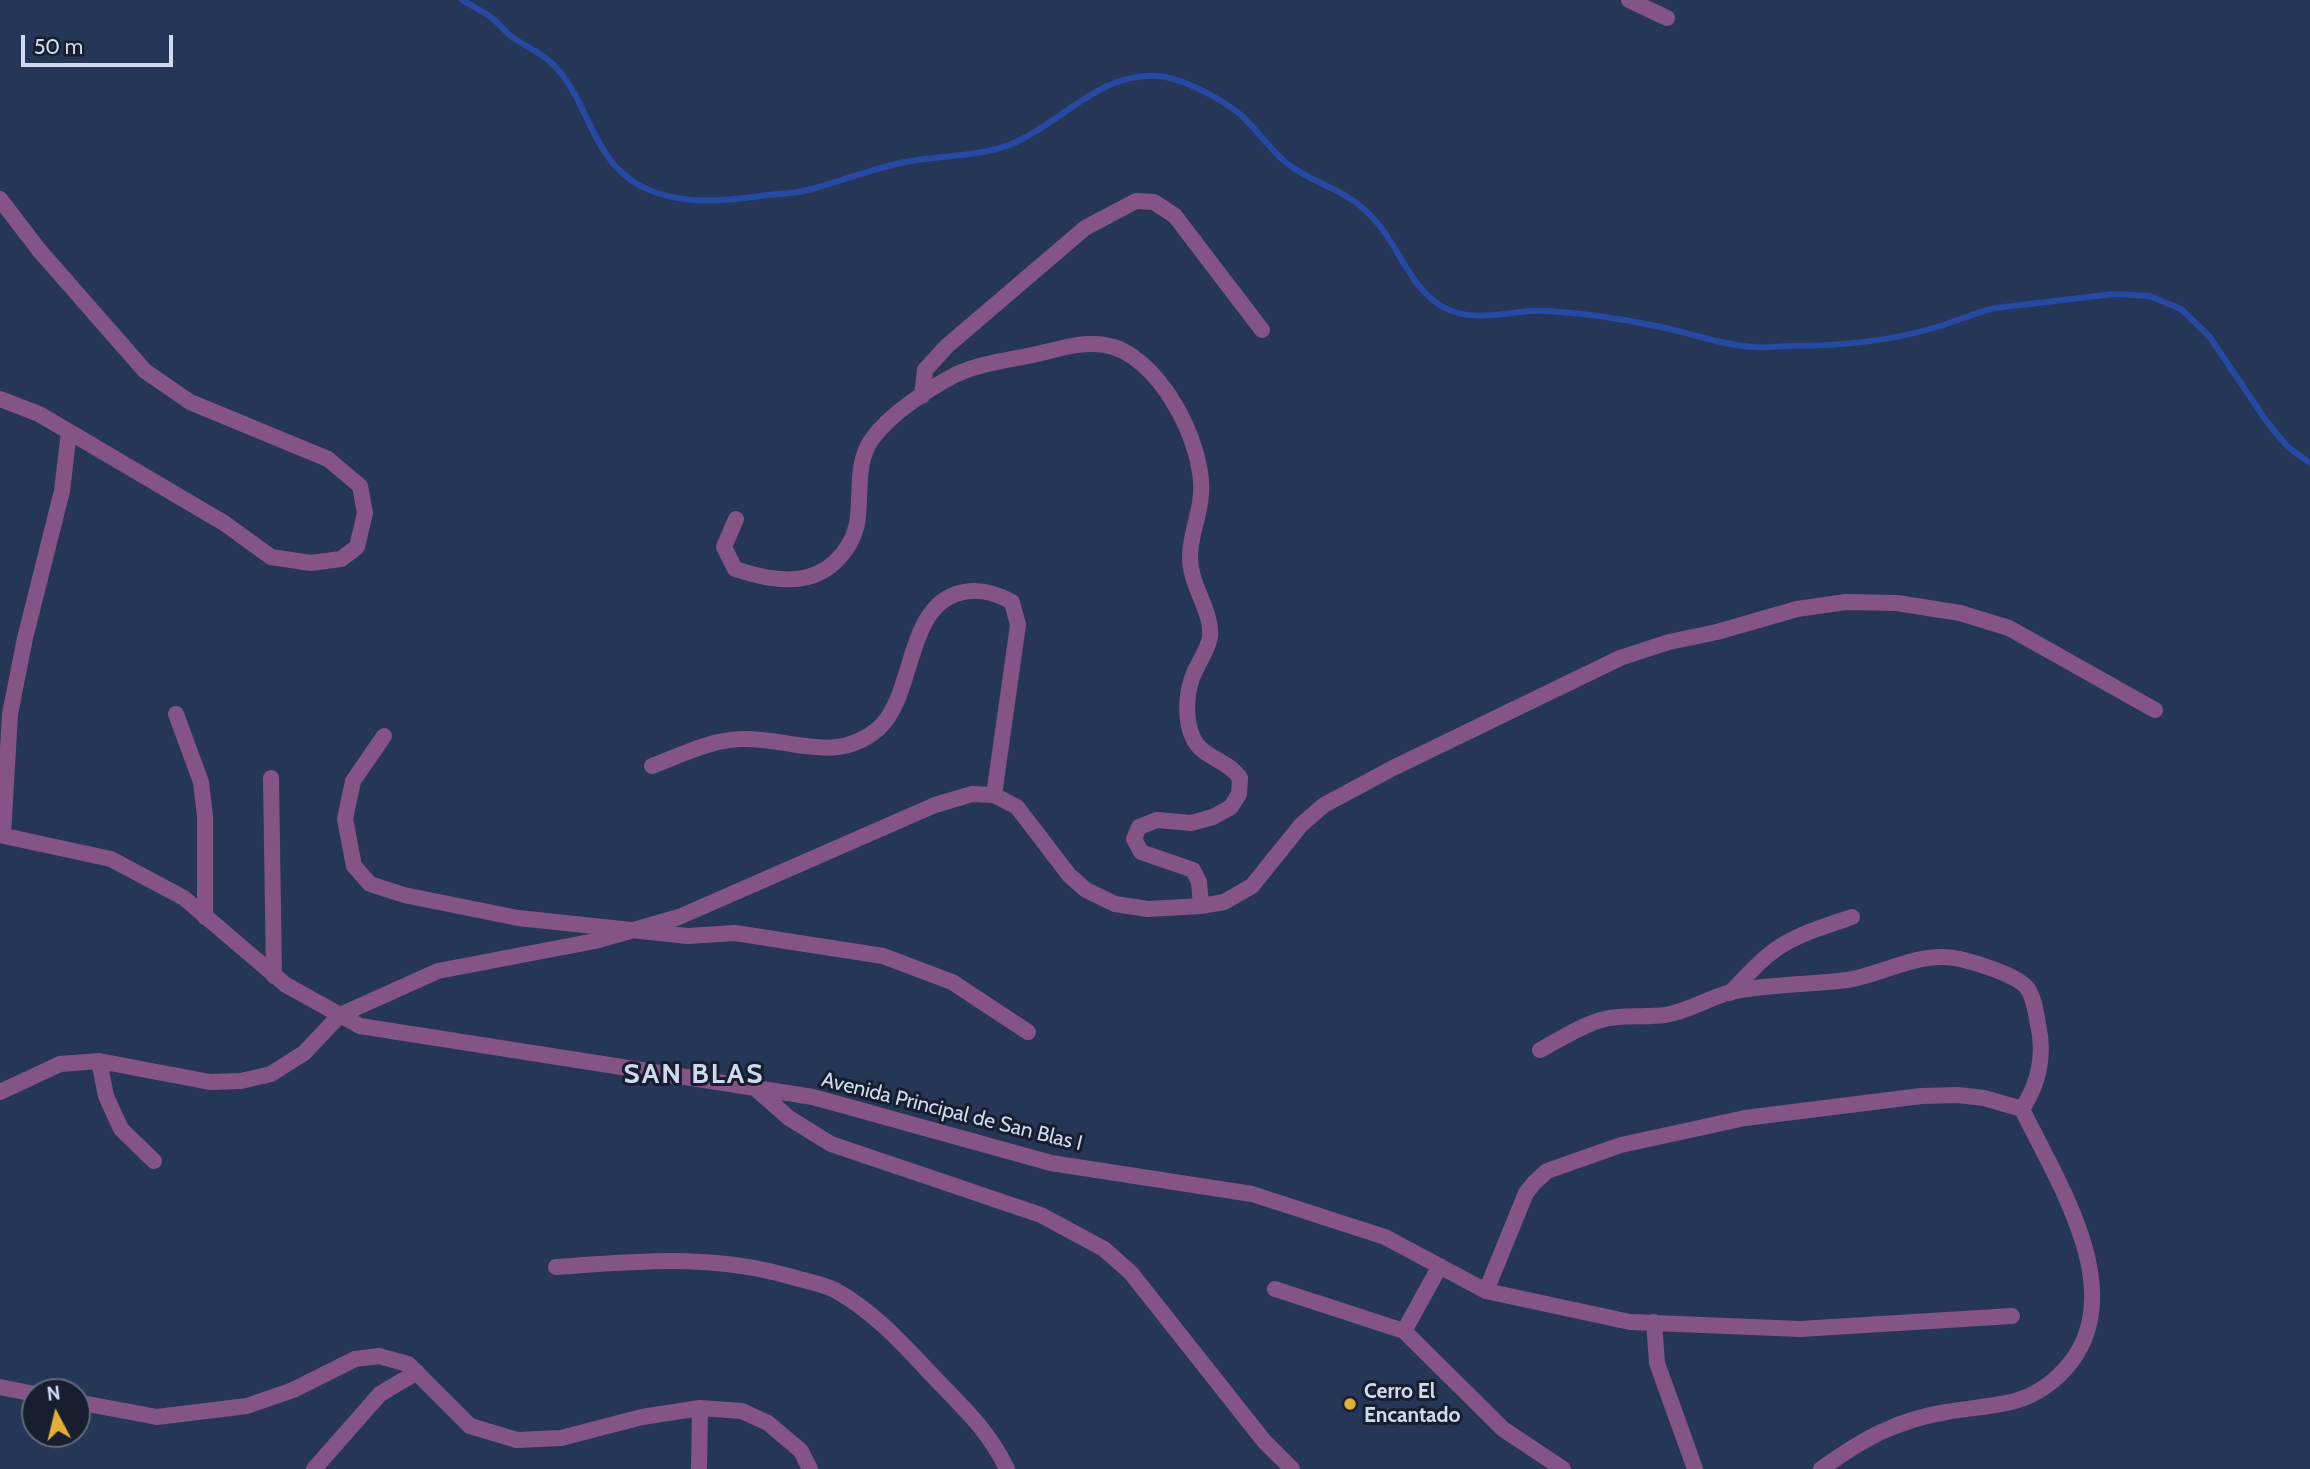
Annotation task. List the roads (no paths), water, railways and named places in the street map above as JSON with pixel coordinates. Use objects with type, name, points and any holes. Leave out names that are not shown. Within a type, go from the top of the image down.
[{"type":"street","points":[[1629,0],[1667,18]]},
{"type":"street","points":[[0,199],[39,250],[145,371],[190,402],[328,459],[360,486],[365,513],[357,547],[341,559],[311,563],[271,557],[224,523],[39,414],[0,399]]},
{"type":"street","points":[[922,396],[925,370],[947,346],[1085,228],[1136,201],[1154,202],[1175,216],[1262,331]]},
{"type":"street","points":[[736,520],[724,547],[735,569],[753,575],[808,577],[833,565],[851,543],[858,519],[863,456],[873,438],[900,410],[922,396],[956,375],[983,366],[1078,345],[1105,345],[1132,355],[1148,367],[1171,398],[1197,452],[1200,473],[1201,494],[1190,554],[1195,589],[1210,626],[1210,639],[1188,689],[1193,738],[1202,750],[1233,767],[1240,778],[1239,794],[1231,807],[1213,817],[1192,823],[1157,821],[1139,827],[1135,839],[1141,852],[1193,870],[1199,882],[1201,906]]},
{"type":"street","points":[[1,835],[10,714],[25,638],[62,491],[69,432]]},
{"type":"street","points":[[652,766],[717,742],[745,739],[828,750],[860,740],[879,728],[892,708],[928,614],[943,599],[967,590],[994,592],[1012,602],[1018,625],[994,795]]},
{"type":"street","points":[[0,1092],[60,1064],[99,1060],[210,1082],[242,1081],[271,1074],[304,1053],[340,1015],[438,971],[595,941],[680,917],[935,805],[972,794],[994,795],[1017,807],[1069,875],[1086,890],[1115,904],[1148,909],[1224,902],[1251,886],[1301,825],[1324,805],[1405,762],[1620,658],[1669,642],[1717,632],[1797,609],[1846,602],[1897,603],[1960,613],[2009,628],[2155,710]]},
{"type":"street","points":[[176,714],[201,782],[205,816],[205,917]]},
{"type":"street","points":[[384,736],[353,781],[345,819],[354,866],[370,884],[404,895],[518,918],[688,936],[735,933],[883,956],[952,982],[1028,1032]]},
{"type":"street","points":[[271,778],[274,976]]},
{"type":"street","name":"Avenida Principal de San Blas I","points":[[1,835],[111,859],[184,898],[286,985],[360,1026],[813,1097],[1051,1163],[1252,1194],[1385,1237],[1486,1291],[1630,1322],[1800,1329],[2012,1316]]},
{"type":"street","points":[[1730,993],[1767,956],[1787,943],[1805,933],[1852,917]]},
{"type":"street","points":[[1540,1050],[1593,1022],[1666,1015],[1690,1009],[1730,993],[1848,979],[1925,957],[1959,959],[2012,976],[2027,988],[2041,1034],[2040,1063],[2033,1092],[2022,1110]]},
{"type":"street","points":[[99,1060],[106,1097],[121,1129],[154,1161]]},
{"type":"street","points":[[756,1089],[789,1118],[831,1144],[1041,1215],[1104,1249],[1131,1273],[1264,1441],[1292,1469]]},
{"type":"street","points":[[1486,1291],[1526,1193],[1534,1183],[1547,1171],[1621,1145],[1745,1118],[1921,1096],[1958,1095],[1984,1098],[2022,1110],[2076,1221],[2089,1265],[2093,1296],[2090,1326],[2079,1352],[2063,1372],[2042,1389],[2016,1401],[1944,1412],[1898,1424],[1877,1432],[1821,1469]]},
{"type":"street","points":[[556,1267],[664,1259],[727,1263],[779,1273],[833,1289],[882,1323],[976,1421],[994,1443],[1007,1469]]},
{"type":"street","points":[[1404,1331],[1440,1266]]},
{"type":"street","points":[[1275,1289],[1404,1331],[1503,1429],[1563,1469]]},
{"type":"street","points":[[1654,1322],[1657,1363],[1695,1469]]},
{"type":"street","points":[[91,1405],[156,1417],[247,1406],[293,1390],[355,1359],[379,1356],[408,1364],[470,1426],[517,1440],[561,1438],[642,1417],[700,1408],[741,1412],[768,1423],[801,1451],[810,1469]]},
{"type":"street","points":[[314,1469],[380,1394],[417,1372]]},
{"type":"street","points":[[0,1387],[21,1391]]},
{"type":"street","points":[[699,1469],[700,1408]]},
{"type":"waterway","points":[[462,0],[489,15],[511,36],[554,66],[570,86],[612,162],[639,185],[670,197],[719,200],[796,192],[896,164],[987,151],[1016,142],[1083,100],[1118,82],[1137,77],[1167,77],[1190,85],[1226,104],[1243,117],[1292,167],[1364,209],[1382,229],[1421,289],[1431,299],[1455,312],[1481,316],[1534,311],[1586,314],[1664,328],[1728,344],[1763,347],[1882,340],[1937,327],[1995,308],[2114,294],[2150,296],[2181,309],[2209,336],[2267,422],[2288,447],[2310,463]]},
{"type":"place","name":"Cerro El Encantado","points":[[1350,1404]]},
{"type":"district","name":"SAN BLAS","points":[[694,1075]]}]
